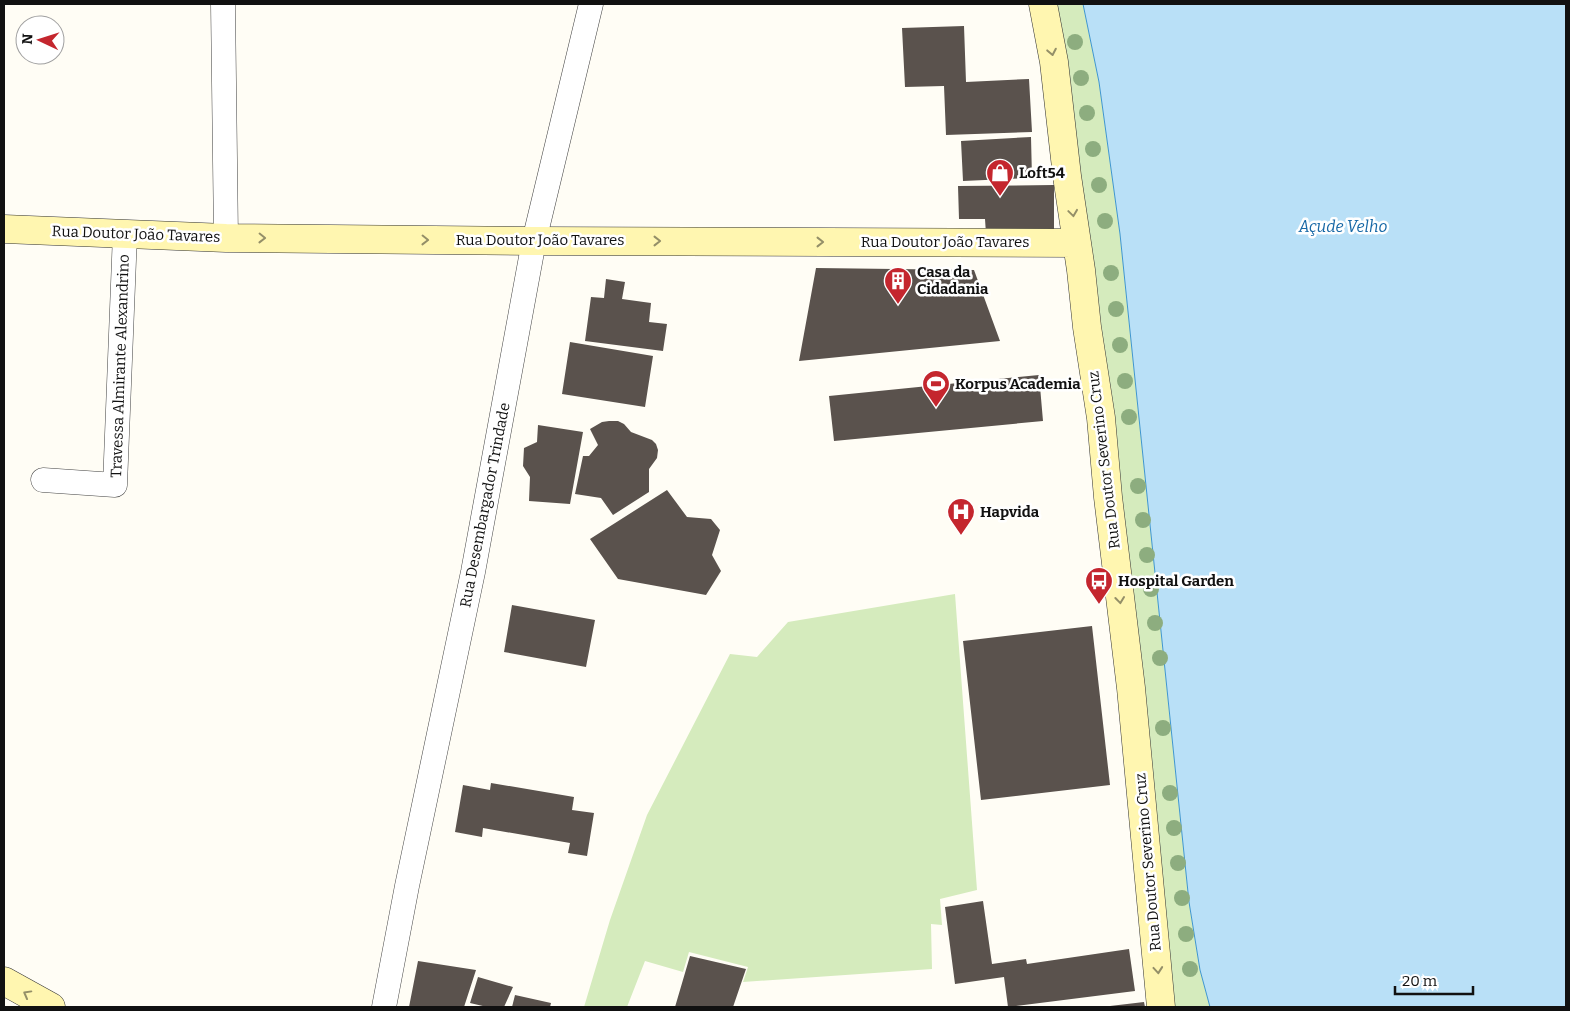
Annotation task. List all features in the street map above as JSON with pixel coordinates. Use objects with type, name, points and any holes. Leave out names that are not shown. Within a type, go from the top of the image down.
[{"type":"street","points":[[223,4],[226,238]]},
{"type":"street","name":"Rua Desembargador Trindade","points":[[384,1007],[407,886],[473,572],[534,241],[591,4]]},
{"type":"street","name":"Rua Doutor Severino Cruz","points":[[1043,4],[1054,62],[1067,176],[1101,418],[1108,497],[1131,688],[1161,1007]]},
{"type":"street","name":"Rua Doutor João Tavares","points":[[4,229],[226,238],[1077,243]]},
{"type":"street","name":"Travessa Almirante Alexandrino","points":[[43,480],[115,486],[125,234]]},
{"type":"street","points":[[4,981],[51,1007]]},
{"type":"green space","points":[[1050,4],[1083,4],[1099,82],[1120,234],[1189,902],[1200,970],[1210,1007],[1175,1007],[1149,762]]},
{"type":"green space","points":[[955,594],[977,890],[940,899],[942,925],[931,924],[932,969],[743,982],[748,967],[689,952],[683,972],[645,961],[627,1007],[584,1007],[610,920],[647,815],[730,654],[757,657],[788,622]]},
{"type":"water","name":"Açude Velho","points":[[1083,4],[1566,4],[1566,1007],[1210,1007],[1200,970],[1189,902],[1120,234],[1099,82]]},
{"type":"building","points":[[964,26],[966,82],[1029,79],[1032,132],[946,135],[944,86],[905,87],[902,28]]},
{"type":"building","points":[[1031,137],[1032,178],[963,181],[961,141]]},
{"type":"building","points":[[1054,185],[1054,233],[986,234],[985,219],[959,219],[958,186]]},
{"type":"building","name":"Casa da Cidadania","points":[[816,268],[974,270],[1000,341],[799,361]]},
{"type":"building","points":[[606,279],[625,282],[622,299],[651,303],[649,322],[667,324],[663,351],[585,341],[591,297],[604,298]]},
{"type":"building","points":[[570,342],[653,356],[645,407],[562,394]]},
{"type":"building","name":"Korpus Academia","points":[[1039,375],[1043,421],[834,441],[829,396]]},
{"type":"building","points":[[618,421],[624,424],[631,432],[652,440],[658,450],[657,458],[649,469],[649,492],[613,515],[601,498],[575,494],[583,456],[589,456],[598,445],[590,429],[602,422]]},
{"type":"building","points":[[538,425],[583,432],[570,504],[529,501],[530,477],[523,466],[524,448],[537,442]]},
{"type":"building","points":[[667,490],[687,517],[711,519],[720,530],[712,555],[721,571],[706,595],[618,579],[590,539]]},
{"type":"building","points":[[512,605],[595,620],[586,667],[504,652]]},
{"type":"building","points":[[1092,626],[1110,785],[981,800],[963,641]]},
{"type":"building","points":[[491,783],[574,797],[572,810],[594,813],[587,856],[568,853],[570,843],[483,828],[482,837],[455,832],[463,785],[490,790]]},
{"type":"building","points":[[983,901],[992,964],[1026,959],[1027,964],[1129,949],[1135,991],[1008,1007],[1004,977],[955,984],[945,907]]},
{"type":"building","points":[[690,956],[746,969],[733,1007],[675,1007]]},
{"type":"building","points":[[418,961],[476,970],[464,1007],[409,1007]]},
{"type":"building","points":[[478,977],[513,987],[504,1007],[487,1007],[470,1003]]},
{"type":"building","points":[[515,995],[551,1003],[550,1007],[512,1007]]},
{"type":"building","points":[[1144,1002],[1145,1007],[1110,1007],[1110,1006]]},
{"type":"place","name":"Loft54","points":[[1000,197]]},
{"type":"place","name":"Casa da Cidadania","points":[[898,305]]},
{"type":"place","name":"Korpus Academia","points":[[936,408]]},
{"type":"place","name":"Hapvida","points":[[961,536]]},
{"type":"place","name":"Hospital Garden","points":[[1099,605]]}]
